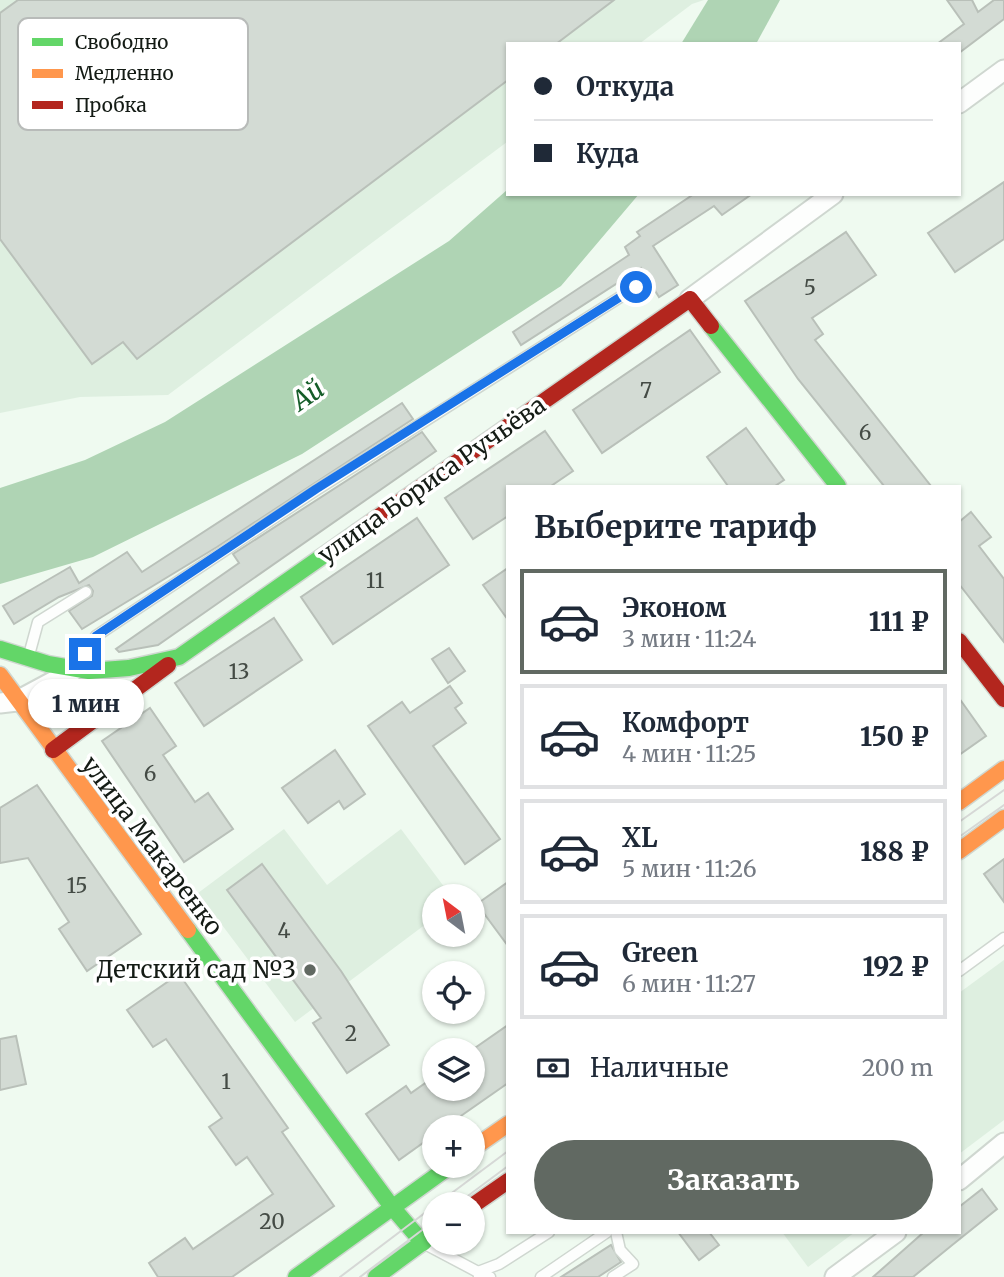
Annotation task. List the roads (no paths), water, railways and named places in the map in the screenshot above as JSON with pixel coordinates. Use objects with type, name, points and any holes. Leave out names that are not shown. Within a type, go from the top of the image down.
[{"type":"street","points":[[961,102],[1004,70]]},
{"type":"street","name":"улица Бориса Ручьёва","points":[[0,649],[73,671],[123,671],[179,657],[690,299],[830,196]]},
{"type":"street","points":[[690,299],[837,485]]},
{"type":"street","points":[[961,645],[1004,699]]},
{"type":"street","points":[[53,750],[179,657]]},
{"type":"street","points":[[9,702],[73,671]]},
{"type":"street","name":"улица Макаренко","points":[[0,675],[9,702],[53,750],[392,1207],[422,1233]]},
{"type":"street","points":[[961,801],[1004,769]]},
{"type":"street","points":[[961,850],[1004,818]]},
{"type":"street","points":[[485,1140],[506,1125]]},
{"type":"street","points":[[961,1178],[1004,1143]]},
{"type":"street","points":[[296,1277],[433,1178]]},
{"type":"street","points":[[485,1197],[506,1182]]},
{"type":"street","points":[[835,1277],[893,1234]]},
{"type":"street","points":[[376,1277],[422,1242]]},
{"type":"lane","points":[[73,671],[96,636],[316,489],[636,287]]},
{"type":"lane","points":[[27,659],[38,622],[86,592]]},
{"type":"lane","points":[[961,970],[1004,938]]},
{"type":"lane","points":[[479,1274],[546,1234]]},
{"type":"lane","points":[[541,1277],[604,1234]]},
{"type":"lane","points":[[613,1277],[633,1264],[620,1250],[616,1234]]},
{"type":"lane","points":[[452,1255],[479,1274],[490,1277]]},
{"type":"water","points":[[708,0],[780,0],[757,42],[682,42]]},
{"type":"water","name":"Ай","points":[[506,191],[506,196],[637,196],[561,286],[302,454],[93,557],[0,584],[0,488],[85,460],[165,422],[449,241]]},
{"type":"tram line","points":[[961,821],[1004,790]]},
{"type":"tram line","points":[[961,836],[1004,805]]},
{"type":"tram line","points":[[453,1192],[506,1152]]},
{"type":"tram line","points":[[473,1192],[506,1167]]},
{"type":"tram line","points":[[340,1277],[422,1215]]},
{"type":"tram line","points":[[360,1277],[422,1230]]},
{"type":"place","name":"Детский сад №3","points":[[310,970]]}]
